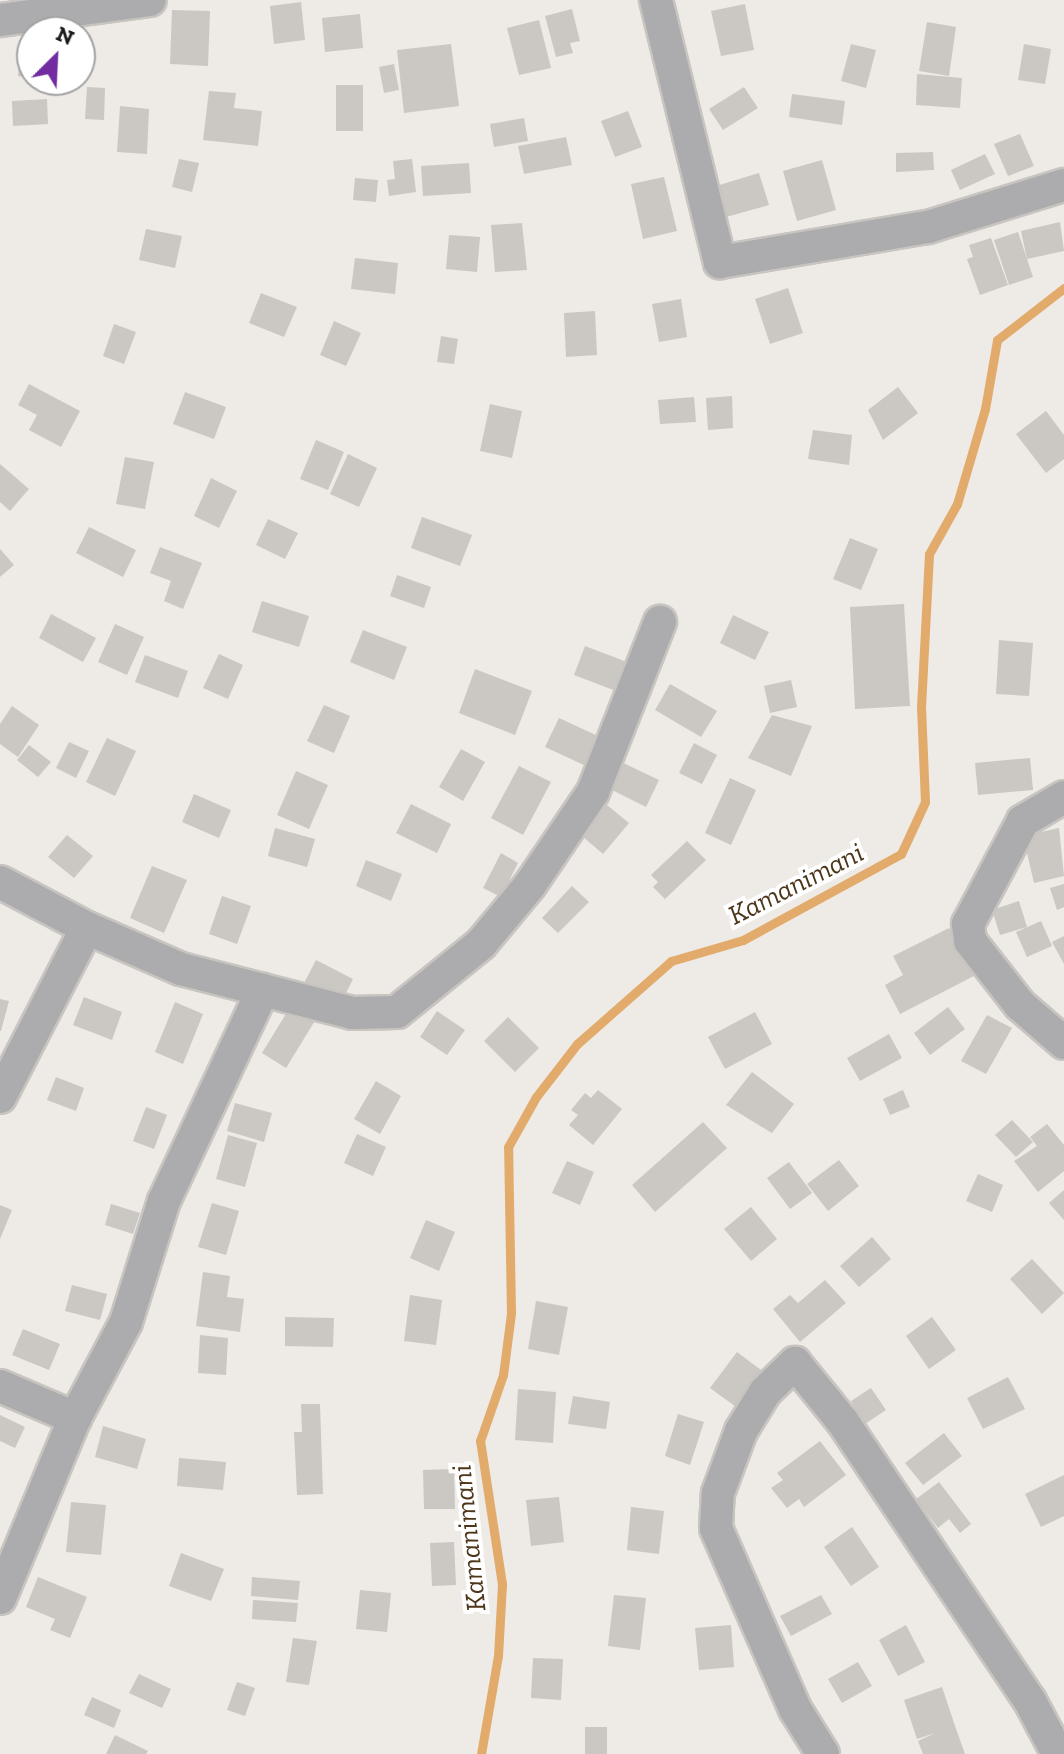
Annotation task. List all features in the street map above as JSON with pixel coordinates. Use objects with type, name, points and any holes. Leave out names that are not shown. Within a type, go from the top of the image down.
[{"type":"street","points":[[0,20],[150,0]]},
{"type":"street","points":[[656,0],[720,262],[928,227],[1064,185]]},
{"type":"street","points":[[0,882],[87,928],[181,969],[352,1013],[397,1012],[481,944],[530,885],[593,792],[660,622]]},
{"type":"street","points":[[1064,797],[1023,821],[968,924],[970,941],[1020,1005],[1064,1043]]},
{"type":"street","points":[[0,1097],[87,928]]},
{"type":"street","points":[[0,1598],[75,1418],[126,1322],[164,1201],[263,990]]},
{"type":"street","points":[[823,1754],[795,1709],[716,1528],[718,1493],[741,1431],[765,1392],[795,1363],[843,1422],[1030,1701],[1058,1754]]},
{"type":"street","points":[[0,1386],[75,1418]]},
{"type":"building","points":[[301,2],[305,40],[274,44],[270,6]]},
{"type":"building","points":[[745,4],[754,50],[721,56],[711,11]]},
{"type":"building","points":[[572,9],[580,41],[570,43],[573,53],[556,57],[545,16]]},
{"type":"building","points":[[172,10],[210,11],[208,66],[170,64]]},
{"type":"building","points":[[360,14],[363,48],[325,52],[322,18]]},
{"type":"building","points":[[539,20],[551,68],[519,75],[507,28]]},
{"type":"building","points":[[927,22],[956,27],[949,76],[919,71]]},
{"type":"building","points":[[451,44],[459,106],[404,113],[397,50]]},
{"type":"building","points":[[851,44],[876,50],[866,88],[841,81]]},
{"type":"building","points":[[1024,44],[1051,49],[1045,84],[1018,80]]},
{"type":"building","points":[[394,64],[399,90],[384,93],[379,67]]},
{"type":"building","points":[[917,74],[962,78],[960,108],[916,105]]},
{"type":"building","points":[[336,85],[363,85],[363,131],[336,131]]},
{"type":"building","points":[[744,87],[758,108],[723,130],[709,109]]},
{"type":"building","points":[[96,88],[105,88],[104,120],[85,119],[86,96],[96,96]]},
{"type":"building","points":[[209,91],[236,93],[234,108],[262,111],[258,146],[203,140]]},
{"type":"building","points":[[792,94],[845,101],[842,125],[789,117]]},
{"type":"building","points":[[47,99],[48,124],[13,126],[12,101]]},
{"type":"building","points":[[120,106],[149,109],[147,154],[117,152]]},
{"type":"building","points":[[628,111],[642,147],[615,157],[601,121]]},
{"type":"building","points":[[524,118],[528,141],[494,147],[490,124]]},
{"type":"building","points":[[1020,134],[1034,166],[1008,176],[994,144]]},
{"type":"building","points":[[566,137],[572,165],[524,174],[518,146]]},
{"type":"building","points":[[933,152],[934,170],[896,172],[896,153]]},
{"type":"building","points":[[985,154],[995,174],[960,190],[951,170]]},
{"type":"building","points":[[179,159],[199,163],[192,192],[172,187]]},
{"type":"building","points":[[412,159],[416,192],[389,196],[387,180],[395,179],[393,161]]},
{"type":"building","points":[[822,160],[836,210],[797,221],[783,171]]},
{"type":"building","points":[[469,163],[471,193],[423,196],[421,166]]},
{"type":"building","points":[[759,173],[769,205],[726,217],[716,186]]},
{"type":"building","points":[[664,177],[677,231],[643,239],[631,184]]},
{"type":"building","points":[[355,178],[378,180],[376,202],[353,200]]},
{"type":"building","points":[[1060,222],[1064,251],[1027,259],[1021,231]]},
{"type":"building","points":[[522,223],[527,270],[495,272],[491,225]]},
{"type":"building","points":[[146,229],[182,236],[175,268],[139,260]]},
{"type":"building","points":[[1018,232],[1033,277],[1009,285],[994,240]]},
{"type":"building","points":[[449,235],[480,237],[477,272],[446,269]]},
{"type":"building","points":[[991,238],[1008,285],[980,295],[967,259],[973,257],[969,245]]},
{"type":"building","points":[[355,258],[398,263],[395,294],[351,289]]},
{"type":"building","points":[[788,288],[803,333],[770,344],[755,299]]},
{"type":"building","points":[[261,293],[297,307],[284,337],[249,323]]},
{"type":"building","points":[[681,299],[687,337],[659,342],[652,304]]},
{"type":"building","points":[[595,311],[597,355],[566,357],[564,313]]},
{"type":"building","points":[[334,321],[361,333],[346,366],[320,355]]},
{"type":"building","points":[[114,324],[136,332],[124,364],[103,356]]},
{"type":"building","points":[[441,336],[458,339],[454,364],[437,362]]},
{"type":"building","points":[[29,384],[80,411],[61,447],[29,430],[37,415],[18,405]]},
{"type":"building","points":[[898,387],[918,413],[883,440],[868,410]]},
{"type":"building","points":[[185,392],[226,407],[214,439],[173,424]]},
{"type":"building","points":[[732,396],[733,428],[708,430],[706,398]]},
{"type":"building","points":[[694,397],[696,422],[660,424],[658,400]]},
{"type":"building","points":[[490,404],[522,411],[512,458],[480,451]]},
{"type":"building","points":[[1046,411],[1064,435],[1064,459],[1046,473],[1016,434]]},
{"type":"building","points":[[813,430],[852,435],[849,465],[808,459]]},
{"type":"building","points":[[316,440],[344,452],[328,490],[300,479]]},
{"type":"building","points":[[348,454],[377,468],[359,507],[330,494]]},
{"type":"building","points":[[125,457],[154,462],[145,509],[116,504]]},
{"type":"building","points":[[0,464],[29,489],[10,511],[0,502]]},
{"type":"building","points":[[211,478],[237,491],[219,528],[194,516]]},
{"type":"building","points":[[422,517],[472,535],[460,566],[411,548]]},
{"type":"building","points":[[268,519],[298,533],[285,559],[256,545]]},
{"type":"building","points":[[89,527],[136,550],[123,577],[76,553]]},
{"type":"building","points":[[850,538],[878,549],[861,590],[833,579]]},
{"type":"building","points":[[160,547],[202,563],[183,609],[164,601],[171,581],[150,573]]},
{"type":"building","points":[[0,549],[14,565],[0,577]]},
{"type":"building","points":[[397,575],[431,587],[424,608],[390,596]]},
{"type":"building","points":[[262,601],[309,616],[299,647],[252,632]]},
{"type":"building","points":[[904,604],[910,706],[855,709],[850,607]]},
{"type":"building","points":[[51,614],[96,638],[83,662],[39,638]]},
{"type":"building","points":[[733,615],[769,632],[755,660],[720,643]]},
{"type":"building","points":[[115,624],[144,637],[127,675],[98,662]]},
{"type":"building","points":[[363,630],[407,647],[394,680],[350,662]]},
{"type":"building","points":[[999,640],[1033,643],[1029,696],[996,694]]},
{"type":"building","points":[[585,646],[627,662],[616,691],[574,675]]},
{"type":"building","points":[[219,654],[243,665],[228,699],[203,688]]},
{"type":"building","points":[[145,655],[188,671],[178,698],[135,682]]},
{"type":"building","points":[[475,669],[532,691],[515,735],[459,713]]},
{"type":"building","points":[[791,680],[797,707],[770,713],[764,686]]},
{"type":"building","points":[[670,684],[717,711],[701,737],[655,710]]},
{"type":"building","points":[[324,705],[350,716],[334,753],[307,741]]},
{"type":"building","points":[[12,706],[39,725],[18,757],[0,744],[0,724]]},
{"type":"building","points":[[772,715],[812,726],[791,776],[748,758]]},
{"type":"building","points":[[559,718],[600,737],[586,766],[545,747]]},
{"type":"building","points":[[107,738],[136,751],[115,796],[86,782]]},
{"type":"building","points":[[69,742],[89,751],[76,778],[56,768]]},
{"type":"building","points":[[694,743],[717,755],[702,784],[679,773]]},
{"type":"building","points":[[29,745],[51,762],[38,777],[17,760]]},
{"type":"building","points":[[461,749],[485,762],[463,801],[439,787]]},
{"type":"building","points":[[1030,758],[1033,790],[978,795],[975,763]]},
{"type":"building","points":[[617,760],[659,780],[646,807],[604,786]]},
{"type":"building","points":[[519,766],[551,782],[523,835],[491,818]]},
{"type":"building","points":[[296,771],[328,785],[309,829],[277,815]]},
{"type":"building","points":[[730,778],[756,790],[731,845],[705,833]]},
{"type":"building","points":[[194,794],[231,810],[219,838],[182,822]]},
{"type":"building","points":[[411,804],[451,824],[437,853],[396,833]]},
{"type":"building","points":[[607,805],[629,823],[603,854],[582,836]]},
{"type":"building","points":[[275,828],[315,839],[307,867],[268,856]]},
{"type":"building","points":[[1059,828],[1064,876],[1034,883],[1023,836]]},
{"type":"building","points":[[67,835],[93,856],[74,878],[48,857]]},
{"type":"building","points":[[687,841],[706,860],[665,899],[653,887],[658,882],[651,875]]},
{"type":"building","points":[[501,853],[518,863],[501,897],[483,888]]},
{"type":"building","points":[[366,860],[402,874],[391,901],[356,886]]},
{"type":"building","points":[[152,866],[187,880],[164,933],[130,918]]},
{"type":"building","points":[[1064,884],[1064,907],[1057,910],[1050,888]]},
{"type":"building","points":[[572,886],[589,902],[558,933],[542,918]]},
{"type":"building","points":[[222,896],[251,906],[237,944],[209,934]]},
{"type":"building","points":[[1019,901],[1027,927],[1000,935],[992,910]]},
{"type":"building","points":[[1041,921],[1052,946],[1027,957],[1016,932]]},
{"type":"building","points":[[949,928],[974,976],[900,1014],[885,985],[903,975],[893,956]]},
{"type":"building","points":[[1064,936],[1064,964],[1052,942]]},
{"type":"building","points":[[316,960],[353,979],[340,1005],[302,987]]},
{"type":"building","points":[[84,997],[122,1012],[112,1040],[73,1025]]},
{"type":"building","points":[[0,999],[9,1001],[1,1031],[0,1031]]},
{"type":"building","points":[[175,1002],[203,1014],[183,1064],[155,1052]]},
{"type":"building","points":[[292,1004],[316,1019],[286,1068],[262,1053]]},
{"type":"building","points":[[948,1007],[965,1029],[930,1055],[914,1033]]},
{"type":"building","points":[[437,1011],[465,1030],[447,1055],[420,1037]]},
{"type":"building","points":[[755,1012],[772,1044],[725,1069],[708,1037]]},
{"type":"building","points":[[987,1015],[1012,1028],[986,1074],[961,1061]]},
{"type":"building","points":[[508,1017],[539,1048],[515,1072],[484,1041]]},
{"type":"building","points":[[889,1034],[902,1058],[860,1081],[847,1058]]},
{"type":"building","points":[[752,1072],[794,1104],[772,1133],[726,1105]]},
{"type":"building","points":[[56,1077],[84,1088],[76,1111],[47,1100]]},
{"type":"building","points":[[376,1081],[401,1096],[380,1134],[354,1119]]},
{"type":"building","points":[[598,1090],[622,1109],[593,1145],[569,1125],[578,1115],[571,1110],[585,1093],[591,1098]]},
{"type":"building","points":[[903,1090],[910,1107],[890,1115],[883,1099]]},
{"type":"building","points":[[235,1103],[272,1113],[264,1142],[227,1131]]},
{"type":"building","points":[[146,1107],[167,1115],[154,1149],[133,1141]]},
{"type":"building","points":[[1012,1120],[1033,1142],[1016,1157],[995,1135]]},
{"type":"building","points":[[703,1122],[727,1148],[655,1212],[632,1185]]},
{"type":"building","points":[[1047,1124],[1064,1145],[1064,1171],[1038,1192],[1014,1161],[1037,1146],[1030,1137]]},
{"type":"building","points":[[357,1134],[386,1147],[373,1176],[344,1163]]},
{"type":"building","points":[[228,1135],[257,1143],[245,1187],[216,1179]]},
{"type":"building","points":[[839,1160],[859,1186],[828,1211],[807,1184]]},
{"type":"building","points":[[567,1161],[594,1172],[580,1205],[552,1193]]},
{"type":"building","points":[[789,1162],[812,1193],[790,1209],[767,1178]]},
{"type":"building","points":[[978,1174],[1003,1185],[992,1212],[966,1201]]},
{"type":"building","points":[[1064,1190],[1064,1220],[1049,1203]]},
{"type":"building","points":[[212,1203],[239,1211],[226,1255],[198,1247]]},
{"type":"building","points":[[111,1204],[140,1213],[133,1234],[105,1225]]},
{"type":"building","points":[[0,1205],[12,1210],[0,1239]]},
{"type":"building","points":[[751,1207],[777,1239],[751,1261],[724,1229]]},
{"type":"building","points":[[426,1220],[455,1232],[439,1271],[410,1258]]},
{"type":"building","points":[[872,1237],[891,1259],[859,1287],[840,1266]]},
{"type":"building","points":[[1032,1259],[1064,1293],[1042,1314],[1010,1279]]},
{"type":"building","points":[[203,1272],[230,1276],[227,1297],[244,1299],[240,1332],[196,1326]]},
{"type":"building","points":[[825,1280],[846,1303],[800,1342],[773,1309],[790,1295],[798,1303]]},
{"type":"building","points":[[72,1285],[107,1294],[100,1320],[65,1311]]},
{"type":"building","points":[[410,1295],[442,1300],[436,1345],[404,1341]]},
{"type":"building","points":[[536,1301],[568,1307],[559,1355],[528,1349]]},
{"type":"building","points":[[285,1317],[334,1318],[333,1347],[285,1346]]},
{"type":"building","points":[[932,1317],[956,1350],[929,1369],[906,1336]]},
{"type":"building","points":[[23,1329],[60,1344],[49,1370],[12,1355]]},
{"type":"building","points":[[200,1335],[228,1338],[226,1375],[198,1373]]},
{"type":"building","points":[[737,1352],[769,1376],[743,1412],[710,1388]]},
{"type":"building","points":[[1008,1377],[1025,1409],[983,1429],[967,1398]]},
{"type":"building","points":[[871,1388],[886,1410],[865,1424],[851,1401]]},
{"type":"building","points":[[518,1389],[556,1392],[553,1443],[515,1440]]},
{"type":"building","points":[[573,1396],[610,1402],[606,1429],[568,1424]]},
{"type":"building","points":[[301,1404],[320,1404],[323,1494],[297,1495],[294,1432],[302,1432]]},
{"type":"building","points":[[678,1414],[704,1422],[690,1465],[665,1456]]},
{"type":"building","points":[[0,1415],[25,1427],[15,1448],[0,1441]]},
{"type":"building","points":[[103,1426],[146,1439],[137,1469],[95,1457]]},
{"type":"building","points":[[944,1433],[962,1456],[923,1485],[905,1463]]},
{"type":"building","points":[[820,1441],[846,1475],[804,1507],[799,1499],[787,1508],[771,1488],[783,1480],[777,1473]]},
{"type":"building","points":[[179,1458],[226,1462],[223,1490],[177,1486]]},
{"type":"building","points":[[454,1469],[455,1509],[424,1509],[423,1470]]},
{"type":"building","points":[[1064,1475],[1064,1516],[1041,1527],[1025,1494]]},
{"type":"building","points":[[939,1482],[971,1524],[960,1533],[949,1519],[938,1528],[916,1499]]},
{"type":"building","points":[[559,1497],[564,1542],[531,1546],[526,1500]]},
{"type":"building","points":[[71,1502],[106,1505],[101,1555],[66,1552]]},
{"type":"building","points":[[631,1507],[664,1511],[659,1554],[627,1550]]},
{"type":"building","points":[[852,1527],[879,1567],[851,1586],[824,1547]]},
{"type":"building","points":[[454,1542],[456,1585],[432,1586],[430,1543]]},
{"type":"building","points":[[181,1553],[224,1569],[211,1601],[169,1586]]},
{"type":"building","points":[[38,1577],[87,1597],[70,1638],[50,1630],[55,1619],[26,1607]]},
{"type":"building","points":[[252,1577],[300,1581],[298,1600],[251,1596]]},
{"type":"building","points":[[360,1590],[391,1593],[387,1632],[356,1629]]},
{"type":"building","points":[[614,1595],[646,1598],[640,1650],[608,1646]]},
{"type":"building","points":[[821,1595],[832,1614],[791,1636],[780,1616]]},
{"type":"building","points":[[253,1600],[298,1603],[296,1622],[252,1619]]},
{"type":"building","points":[[731,1625],[734,1667],[699,1670],[695,1628]]},
{"type":"building","points":[[906,1625],[925,1662],[898,1676],[879,1640]]},
{"type":"building","points":[[293,1638],[317,1641],[309,1685],[286,1682]]},
{"type":"building","points":[[533,1658],[563,1659],[561,1700],[531,1698]]},
{"type":"building","points":[[858,1662],[872,1686],[842,1703],[828,1679]]},
{"type":"building","points":[[139,1674],[171,1689],[162,1708],[129,1693]]},
{"type":"building","points":[[237,1682],[255,1688],[245,1716],[227,1710]]},
{"type":"building","points":[[942,1687],[965,1754],[923,1754],[918,1741],[935,1733],[917,1739],[904,1700]]},
{"type":"building","points":[[92,1697],[121,1710],[114,1728],[84,1715]]},
{"type":"building","points":[[585,1727],[607,1727],[607,1754],[585,1754]]},
{"type":"building","points":[[115,1735],[148,1751],[146,1754],[106,1754]]},
{"type":"waterway","name":"Kamanimani","points":[[481,1754],[498,1656],[502,1584],[480,1441],[503,1375],[511,1313],[508,1147],[536,1097],[577,1044],[671,961],[743,940],[901,854],[925,802],[921,707],[929,554],[957,504],[985,409],[997,340],[1064,288]]}]
